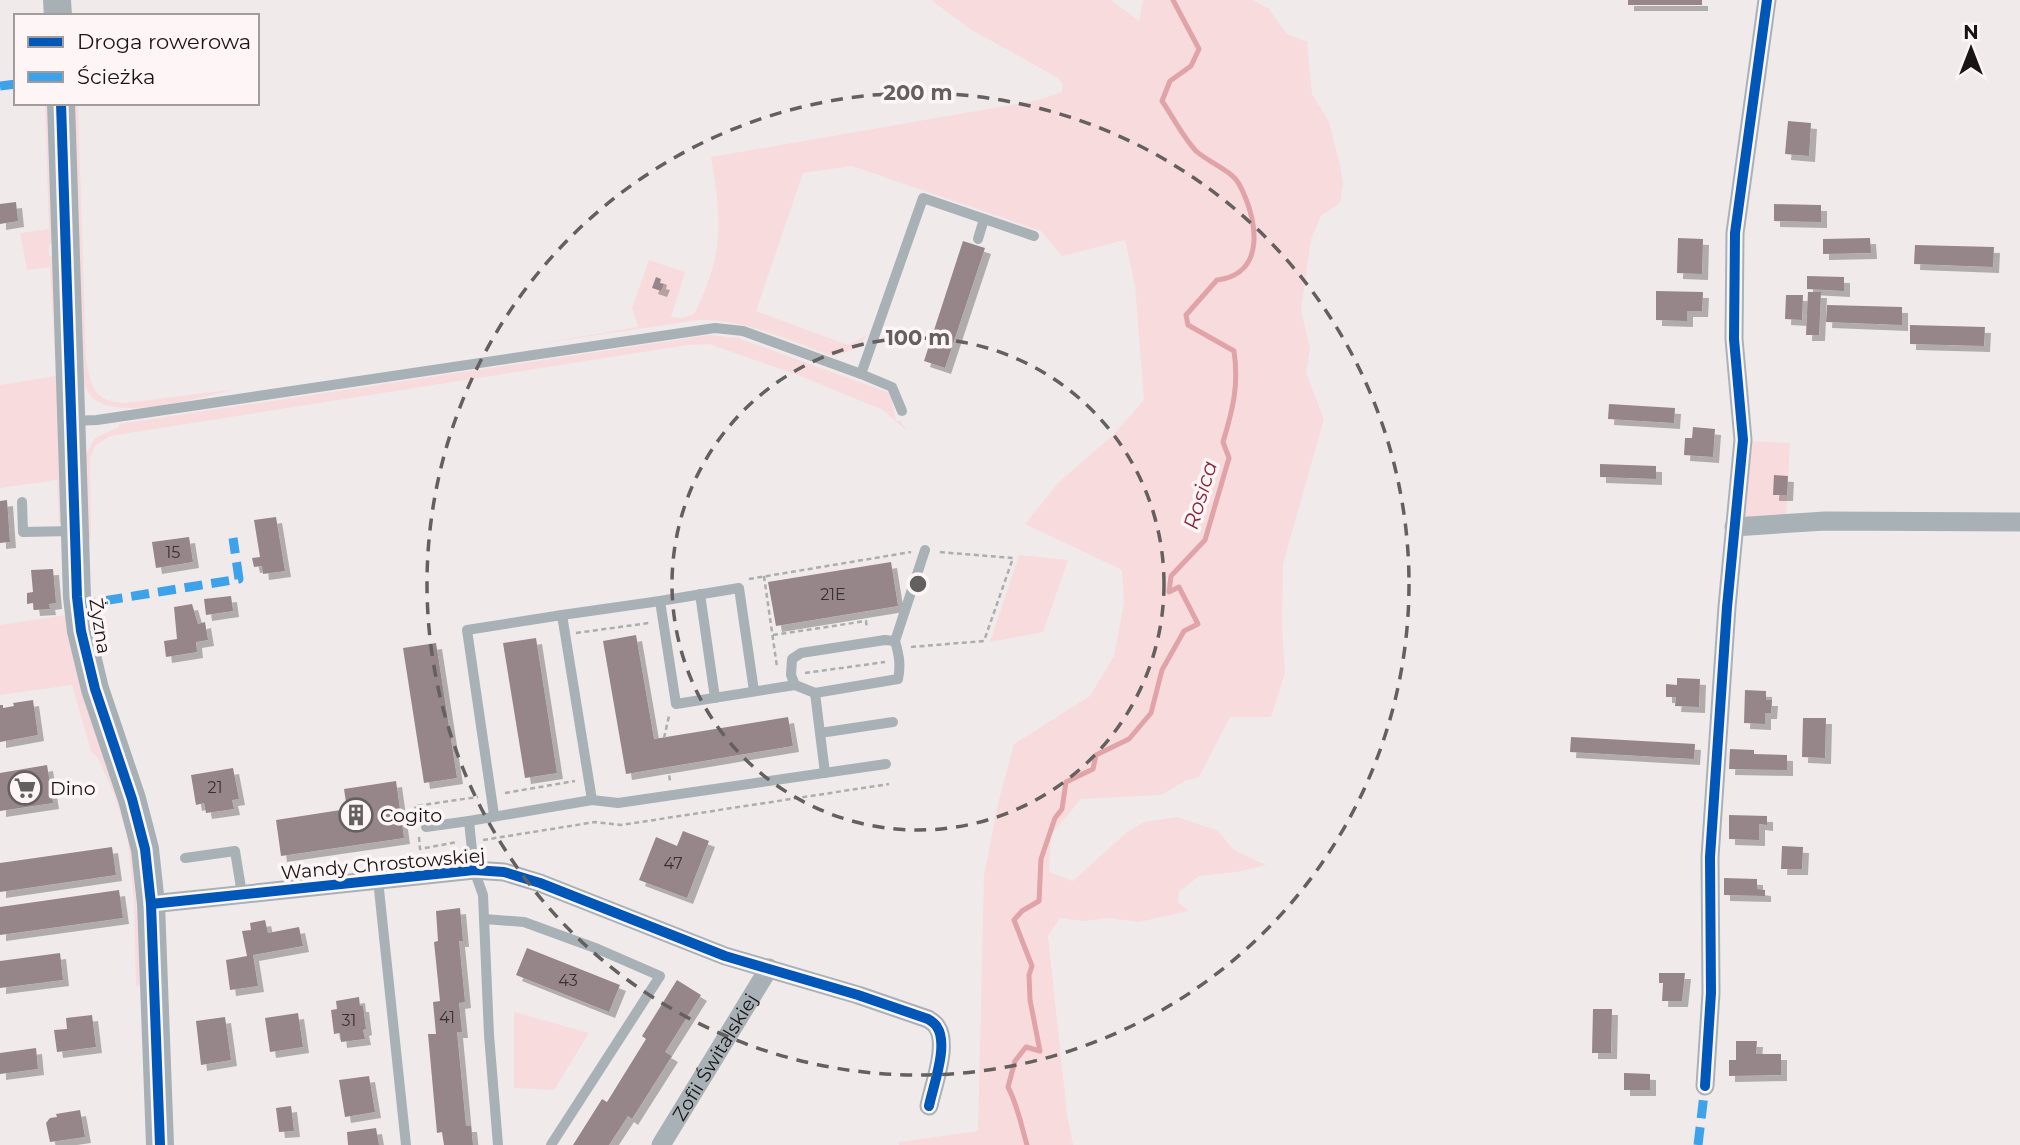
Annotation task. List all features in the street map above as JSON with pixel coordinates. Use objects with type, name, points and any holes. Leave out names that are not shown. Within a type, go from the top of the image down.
[{"type":"street","points":[[1705,1086],[1711,993],[1710,857],[1727,607],[1743,440],[1734,339],[1735,233],[1768,0]]},
{"type":"street","name":"Żyzna","points":[[61,105],[77,597],[85,652],[145,849],[151,904],[160,1145]]},
{"type":"street","points":[[1734,527],[1825,521],[2020,522]]},
{"type":"street","name":"Wandy Chrostowskiej","points":[[151,904],[474,870],[504,872],[540,883],[725,956],[858,995],[928,1019],[937,1027],[941,1041],[941,1053],[929,1106]]},
{"type":"street","name":"Zofii Świtalskiej","points":[[661,1145],[769,968]]},
{"type":"lane","points":[[861,374],[923,198],[1034,236]]},
{"type":"lane","points":[[978,239],[984,219]]},
{"type":"lane","points":[[73,421],[110,418],[715,328],[743,331],[891,387],[902,411]]},
{"type":"lane","points":[[22,502],[23,532],[74,531]]},
{"type":"lane","points":[[660,601],[676,704],[794,685],[815,693],[898,678],[900,668],[895,641],[925,550]]},
{"type":"lane","points":[[494,815],[467,630],[738,588],[754,691]]},
{"type":"lane","points":[[700,594],[715,698]]},
{"type":"lane","points":[[562,615],[592,800]]},
{"type":"lane","points":[[794,685],[792,659],[801,653],[869,642],[895,641]]},
{"type":"lane","points":[[815,693],[825,773]]},
{"type":"lane","points":[[820,733],[893,722]]},
{"type":"lane","points":[[425,827],[592,800],[618,803],[886,764]]},
{"type":"lane","points":[[469,821],[474,870],[483,895],[489,1035],[498,1145]]},
{"type":"lane","points":[[185,858],[235,851],[242,894]]},
{"type":"lane","points":[[378,880],[406,1145]]},
{"type":"lane","points":[[484,919],[524,922],[598,949],[660,976],[551,1145]]},
{"type":"path","points":[[764,576],[779,677]]},
{"type":"path","points":[[773,635],[866,621],[869,642]]},
{"type":"path","points":[[566,636],[656,622]]},
{"type":"path","points":[[664,738],[670,713]]},
{"type":"path","points":[[667,767],[671,786]]},
{"type":"path","points":[[460,842],[420,849],[415,806],[578,781],[579,775]]},
{"type":"path","points":[[480,841],[595,822],[621,825],[889,784]]},
{"type":"shaded area","points":[[931,0],[1111,0],[1139,21],[1143,0],[1253,0],[1268,8],[1287,34],[1307,42],[1312,94],[1329,122],[1343,183],[1340,203],[1321,216],[1311,239],[1301,310],[1310,348],[1306,373],[1324,419],[1283,564],[1282,628],[1285,673],[1271,717],[1230,717],[1199,777],[1185,781],[1161,795],[1081,799],[1051,835],[1049,872],[1073,881],[1126,833],[1144,822],[1177,817],[1217,830],[1234,850],[1266,865],[1237,872],[1199,876],[1179,892],[1178,902],[1189,911],[1139,922],[1107,918],[1084,921],[1060,918],[1048,936],[1067,1114],[1073,1145],[899,1145],[899,1142],[978,1131],[984,876],[998,804],[1014,744],[1090,696],[1114,656],[1124,603],[1122,570],[1025,524],[1059,482],[1113,435],[1144,400],[1135,286],[1125,240],[1062,256],[1041,231],[852,166],[803,173],[756,311],[848,345],[867,335],[852,350],[831,356],[749,327],[698,320],[530,345],[638,327],[632,308],[649,260],[685,272],[671,317],[682,318],[694,314],[711,274],[718,237],[717,200],[711,157],[1034,101],[1062,92],[1062,83],[1058,78],[970,29]]},
{"type":"shaded area","points":[[45,105],[48,105],[53,244],[49,244],[49,256],[54,256],[61,522],[57,480],[0,488],[0,385],[56,376],[50,267],[27,270],[20,233],[49,229]]},
{"type":"shaded area","points":[[73,105],[78,105],[86,359],[92,385],[107,400],[126,403],[237,389],[160,406],[118,407],[101,403],[90,395],[84,378]]},
{"type":"shaded area","points":[[710,335],[738,338],[890,393],[896,421],[900,421],[908,432],[883,410],[795,374],[709,344],[688,345],[110,436],[95,446],[90,458],[91,539],[87,539],[86,454],[95,438],[119,427],[119,424]]},
{"type":"shaded area","points":[[1751,441],[1790,443],[1786,518],[1745,519]]},
{"type":"shaded area","points":[[1019,555],[1068,560],[1043,632],[990,642]]},
{"type":"shaded area","points":[[66,615],[85,703],[114,785],[133,852],[141,984],[136,987],[134,901],[127,835],[114,794],[99,760],[91,751],[72,685],[0,695],[0,625]]},
{"type":"shaded area","points":[[514,1012],[589,1033],[554,1090],[514,1088]]},
{"type":"building","points":[[1628,0],[1702,0],[1702,5],[1628,5]]},
{"type":"building","points":[[1788,121],[1811,123],[1809,156],[1785,154]]},
{"type":"building","points":[[16,202],[18,221],[0,224],[0,204]]},
{"type":"building","points":[[1774,204],[1821,205],[1821,222],[1774,221]]},
{"type":"building","points":[[1678,238],[1703,239],[1702,274],[1677,273]]},
{"type":"building","points":[[1870,238],[1871,253],[1823,254],[1823,239]]},
{"type":"building","points":[[963,241],[985,248],[945,368],[924,361]]},
{"type":"building","points":[[1915,245],[1994,247],[1993,267],[1914,264]]},
{"type":"building","points":[[1807,276],[1844,277],[1844,291],[1807,289]]},
{"type":"building","points":[[656,277],[664,284],[661,291],[652,288]]},
{"type":"building","points":[[1656,291],[1703,292],[1702,311],[1687,311],[1687,321],[1656,320]]},
{"type":"building","points":[[1808,292],[1821,292],[1819,335],[1806,335]]},
{"type":"building","points":[[1786,295],[1803,295],[1802,320],[1785,319]]},
{"type":"building","points":[[1827,305],[1902,307],[1902,325],[1826,322]]},
{"type":"building","points":[[1910,325],[1985,327],[1984,346],[1910,344]]},
{"type":"building","points":[[1609,404],[1675,408],[1674,423],[1608,419]]},
{"type":"building","points":[[1693,427],[1715,429],[1713,457],[1684,455],[1685,438],[1692,438]]},
{"type":"building","points":[[1600,464],[1656,466],[1656,479],[1600,477]]},
{"type":"building","points":[[1774,475],[1788,476],[1787,495],[1773,495]]},
{"type":"building","points":[[7,500],[10,542],[0,543],[0,501]]},
{"type":"building","points":[[276,517],[285,571],[263,574],[262,566],[254,567],[252,558],[260,557],[254,520]]},
{"type":"building","points":[[189,537],[193,562],[156,568],[152,542]]},
{"type":"building","points":[[891,562],[898,606],[776,626],[768,582]]},
{"type":"building","points":[[53,569],[56,603],[49,604],[50,609],[34,610],[33,603],[27,604],[27,593],[33,592],[31,570]]},
{"type":"building","points":[[231,596],[233,611],[206,615],[204,599]]},
{"type":"building","points":[[192,604],[198,624],[205,622],[208,640],[196,642],[197,652],[166,657],[164,641],[177,639],[174,607]]},
{"type":"building","points":[[636,635],[654,739],[788,717],[793,746],[626,774],[603,641]]},
{"type":"building","points":[[536,638],[557,773],[525,778],[503,643]]},
{"type":"building","points":[[436,643],[457,778],[424,783],[403,648]]},
{"type":"building","points":[[1677,678],[1700,679],[1699,707],[1675,706],[1676,697],[1666,697],[1666,684],[1677,685]]},
{"type":"building","points":[[1745,690],[1766,691],[1766,700],[1772,700],[1771,713],[1765,713],[1765,724],[1744,723]]},
{"type":"building","points":[[33,700],[38,735],[0,742],[0,705],[3,705],[3,708],[14,706],[13,703]]},
{"type":"building","points":[[1803,718],[1826,718],[1825,758],[1802,757]]},
{"type":"building","points":[[1571,737],[1695,744],[1694,759],[1570,752]]},
{"type":"building","points":[[1730,749],[1754,750],[1754,754],[1787,755],[1787,770],[1729,769]]},
{"type":"building","name":"Dino","points":[[47,765],[53,803],[0,811],[0,773]]},
{"type":"building","points":[[233,768],[239,799],[232,800],[234,809],[206,813],[204,803],[196,805],[191,775]]},
{"type":"building","name":"Cogito","points":[[396,781],[404,838],[281,856],[276,820],[347,809],[344,789]]},
{"type":"building","points":[[1729,815],[1767,816],[1767,825],[1759,824],[1759,840],[1729,839]]},
{"type":"building","points":[[683,831],[709,841],[687,898],[639,880],[656,837],[677,846]]},
{"type":"building","points":[[1782,846],[1803,847],[1802,869],[1781,869]]},
{"type":"building","points":[[112,847],[116,875],[0,892],[0,863]]},
{"type":"building","points":[[1724,878],[1757,879],[1757,889],[1765,890],[1765,896],[1724,895]]},
{"type":"building","points":[[119,890],[123,918],[0,935],[0,907]]},
{"type":"building","points":[[460,908],[463,941],[459,941],[465,1002],[459,1003],[462,1032],[457,1032],[466,1126],[471,1126],[473,1145],[444,1145],[442,1132],[437,1133],[428,1034],[436,1034],[433,1002],[440,1001],[434,942],[438,941],[436,911]]},
{"type":"building","points":[[265,920],[268,933],[299,927],[303,946],[253,955],[258,986],[230,990],[226,960],[247,956],[242,931],[251,930],[250,923]]},
{"type":"building","points":[[527,948],[620,985],[609,1012],[516,975]]},
{"type":"building","points":[[60,953],[63,980],[0,988],[0,961]]},
{"type":"building","points":[[1659,973],[1685,973],[1682,1001],[1662,1001],[1663,983],[1659,983]]},
{"type":"building","points":[[677,980],[701,995],[665,1052],[672,1056],[632,1119],[628,1116],[609,1145],[573,1145],[602,1099],[607,1102],[646,1039],[642,1036]]},
{"type":"building","points":[[359,997],[360,1006],[363,1006],[365,1039],[341,1042],[340,1033],[334,1034],[331,1010],[337,1009],[336,1001]]},
{"type":"building","points":[[1593,1009],[1612,1009],[1611,1053],[1592,1053]]},
{"type":"building","points":[[298,1013],[303,1047],[270,1052],[265,1018]]},
{"type":"building","points":[[92,1015],[96,1047],[57,1052],[54,1030],[67,1029],[66,1018]]},
{"type":"building","points":[[225,1017],[231,1060],[201,1065],[196,1021]]},
{"type":"building","points":[[1736,1041],[1757,1041],[1756,1054],[1781,1054],[1781,1075],[1729,1076],[1729,1060],[1736,1060]]},
{"type":"building","points":[[36,1048],[38,1069],[0,1074],[0,1053]]},
{"type":"building","points":[[1624,1073],[1650,1074],[1650,1090],[1624,1090]]},
{"type":"building","points":[[369,1076],[375,1112],[345,1117],[339,1080]]},
{"type":"building","points":[[291,1106],[294,1131],[279,1132],[276,1108]]},
{"type":"building","points":[[80,1110],[85,1137],[50,1142],[46,1123],[50,1118],[57,1117],[56,1114]]},
{"type":"building","points":[[376,1128],[379,1145],[348,1145],[347,1132]]},
{"type":"waterway","name":"Rosica","points":[[1027,1145],[1008,1087],[1015,1061],[1026,1047],[1040,1051],[1030,1000],[1029,975],[1032,966],[1014,920],[1022,911],[1039,901],[1041,859],[1055,818],[1062,809],[1066,782],[1093,769],[1096,755],[1129,739],[1151,713],[1162,670],[1184,631],[1198,624],[1179,587],[1169,592],[1171,576],[1205,540],[1229,458],[1223,442],[1234,397],[1234,351],[1188,325],[1186,315],[1217,280],[1233,276],[1244,267],[1251,256],[1253,227],[1239,184],[1231,174],[1196,151],[1162,101],[1170,81],[1191,66],[1199,49],[1173,0]]},
{"type":"marked path","points":[[0,86],[14,84]]},
{"type":"marked path","points":[[78,605],[239,579],[233,538]]},
{"type":"marked path","points":[[1698,1145],[1705,1086]]},
{"type":"cycle path","points":[[1705,1086],[1711,993],[1710,857],[1727,607],[1743,440],[1734,339],[1735,233],[1767,0]]},
{"type":"cycle path","points":[[61,105],[77,597],[81,631],[95,689],[132,799],[145,849],[151,904],[160,1145]]},
{"type":"cycle path","points":[[151,904],[474,870],[504,872],[540,883],[725,956],[858,995],[928,1019],[937,1027],[941,1044],[939,1066],[929,1106]]},
{"type":"place","name":"Dino","points":[[25,788]]},
{"type":"place","name":"Cogito","points":[[356,815]]}]
